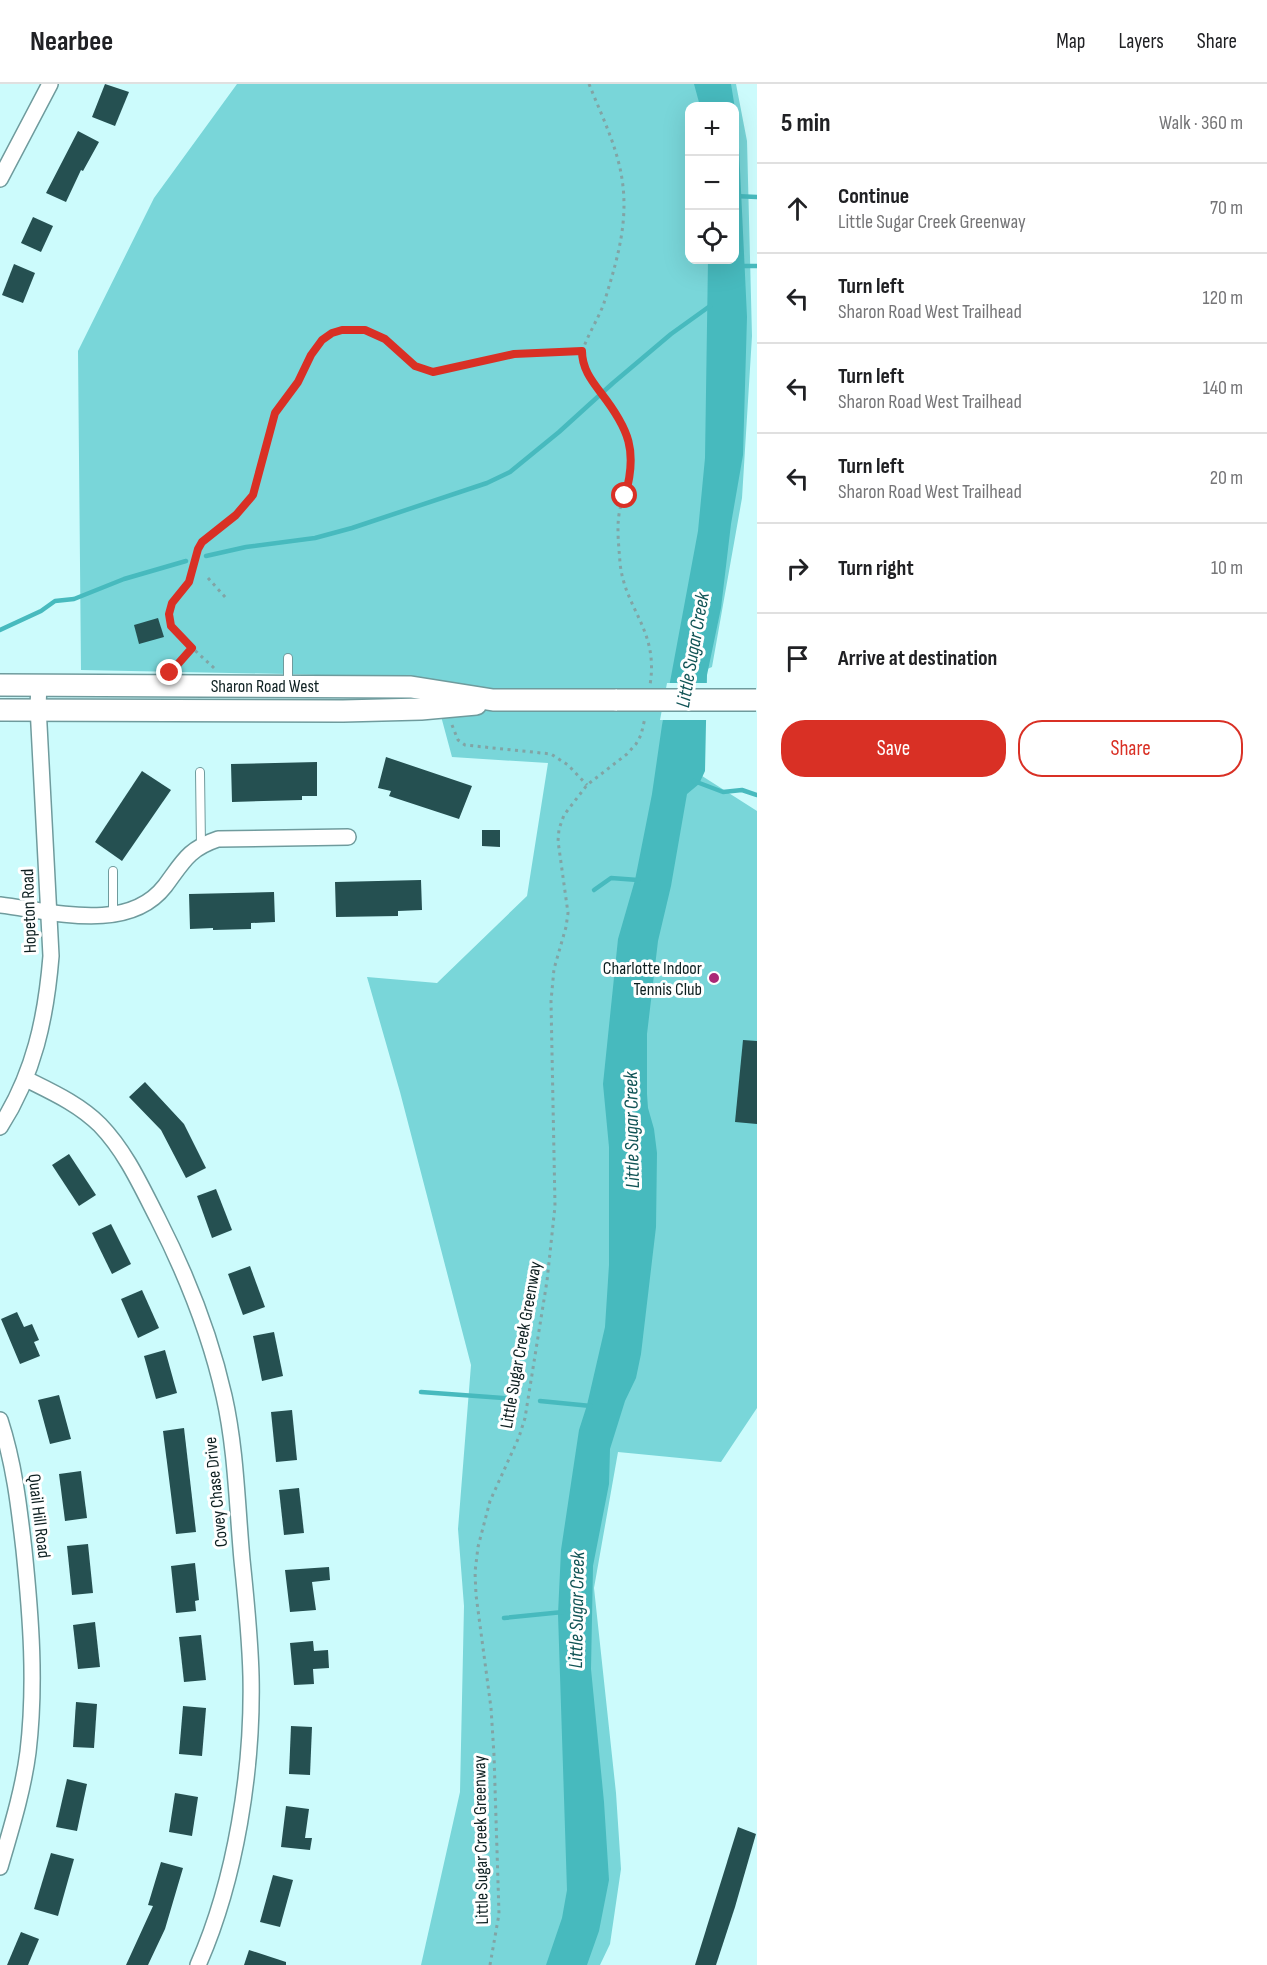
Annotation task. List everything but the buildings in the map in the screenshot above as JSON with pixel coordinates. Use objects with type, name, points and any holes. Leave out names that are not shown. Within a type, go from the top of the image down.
[{"type":"main road","name":"Sharon Road West","points":[[0,685],[411,687],[493,700],[756,700]]},
{"type":"main road","name":"Sharon Road West","points":[[0,710],[343,711],[471,706],[493,700]]},
{"type":"street","points":[[0,179],[50,84]]},
{"type":"street","name":"Hopeton Road","points":[[0,1127],[26,1079],[41,1033],[48,995],[51,956],[50,911],[39,685]]},
{"type":"street","points":[[0,905],[94,916],[113,916],[131,911],[153,898],[185,857],[201,846],[218,839],[348,837]]},
{"type":"street","name":"Covey Chase Drive","points":[[26,1079],[68,1100],[98,1123],[131,1165],[178,1259],[199,1310],[226,1407],[234,1463],[249,1627],[250,1734],[237,1836],[221,1897],[198,1965]]},
{"type":"street","name":"Quail Hill Road","points":[[0,1420],[11,1457],[18,1494],[32,1644],[32,1698],[28,1752],[14,1821],[0,1867]]},
{"type":"lane","points":[[288,658],[288,686]]},
{"type":"lane","points":[[200,772],[201,846]]},
{"type":"lane","points":[[113,871],[113,916]]},
{"type":"path","points":[[590,84],[618,161],[624,218],[618,261],[599,319],[582,351],[586,370],[612,407],[628,437],[631,456],[630,474],[618,524],[621,566],[630,597]]},
{"type":"path","points":[[219,673],[171,626],[169,614],[172,603],[189,582],[202,542],[236,515],[253,495],[275,413],[298,382],[311,355],[322,340],[342,330],[365,330],[385,339],[415,366],[433,372],[514,354],[582,351]]},
{"type":"path","points":[[208,578],[226,598]]},
{"type":"path","points":[[170,673],[192,648]]},
{"type":"path","points":[[452,722],[456,737],[465,745],[546,752],[562,760],[587,784]]},
{"type":"path","name":"Little Sugar Creek Greenway","points":[[490,1965],[499,1914],[494,1755],[491,1708],[475,1572],[478,1547],[490,1501],[519,1437],[525,1418],[547,1281],[555,1206],[552,984],[568,913],[558,834],[564,815],[587,784],[601,773]]},
{"type":"shaded area","points":[[237,84],[736,84],[747,141],[752,336],[742,498],[712,667],[688,677],[677,760],[757,811],[757,1408],[721,1462],[618,1452],[594,1588],[616,1793],[621,1869],[610,1944],[600,1965],[421,1965],[460,1792],[464,1606],[458,1529],[471,1365],[400,1092],[367,977],[437,983],[527,896],[548,763],[452,757],[431,679],[81,670],[78,351],[154,198]]},
{"type":"water","points":[[694,84],[731,84],[734,102],[699,102]]},
{"type":"water","name":"Little Sugar Creek","points":[[739,148],[747,317],[743,455],[731,524],[721,608],[707,675],[705,771],[699,784],[687,794],[671,886],[658,941],[647,1034],[648,1108],[657,1153],[656,1227],[641,1354],[636,1378],[625,1401],[610,1449],[609,1484],[593,1566],[591,1669],[609,1880],[599,1931],[587,1965],[546,1965],[562,1918],[567,1890],[558,1614],[561,1550],[579,1430],[605,1327],[609,1265],[609,1147],[603,1084],[618,939],[635,880],[652,794],[662,725],[698,531],[705,458],[708,264],[739,264]]},
{"type":"pier","points":[[667,683],[710,683],[709,720],[660,720]]},
{"type":"waterway","points":[[739,196],[757,197]]},
{"type":"waterway","points":[[739,266],[757,266]]},
{"type":"waterway","points":[[206,556],[246,547],[315,538],[352,528],[487,483],[510,472],[671,334],[710,306]]},
{"type":"waterway","points":[[0,630],[41,611],[55,601],[74,599],[124,579],[186,561]]},
{"type":"waterway","points":[[694,781],[723,792],[742,790],[757,795]]},
{"type":"waterway","points":[[594,890],[611,878],[638,880]]},
{"type":"waterway","points":[[421,1392],[516,1399]]},
{"type":"waterway","points":[[540,1401],[591,1406]]},
{"type":"waterway","name":"Little Sugar Creek","points":[[504,1618],[563,1612]]},
{"type":"place","name":"Charlotte Indoor Tennis Club","points":[[714,978]]},
{"type":"route","points":[[170,673],[192,648],[171,626],[169,614],[172,603],[192,576],[198,549],[202,542],[207,536],[230,521],[253,495],[275,413],[298,382],[314,350],[332,333],[350,329],[371,332],[391,344],[421,370],[433,372],[514,354],[582,351],[582,359],[589,377],[616,413],[628,437],[631,466],[625,496]]}]
